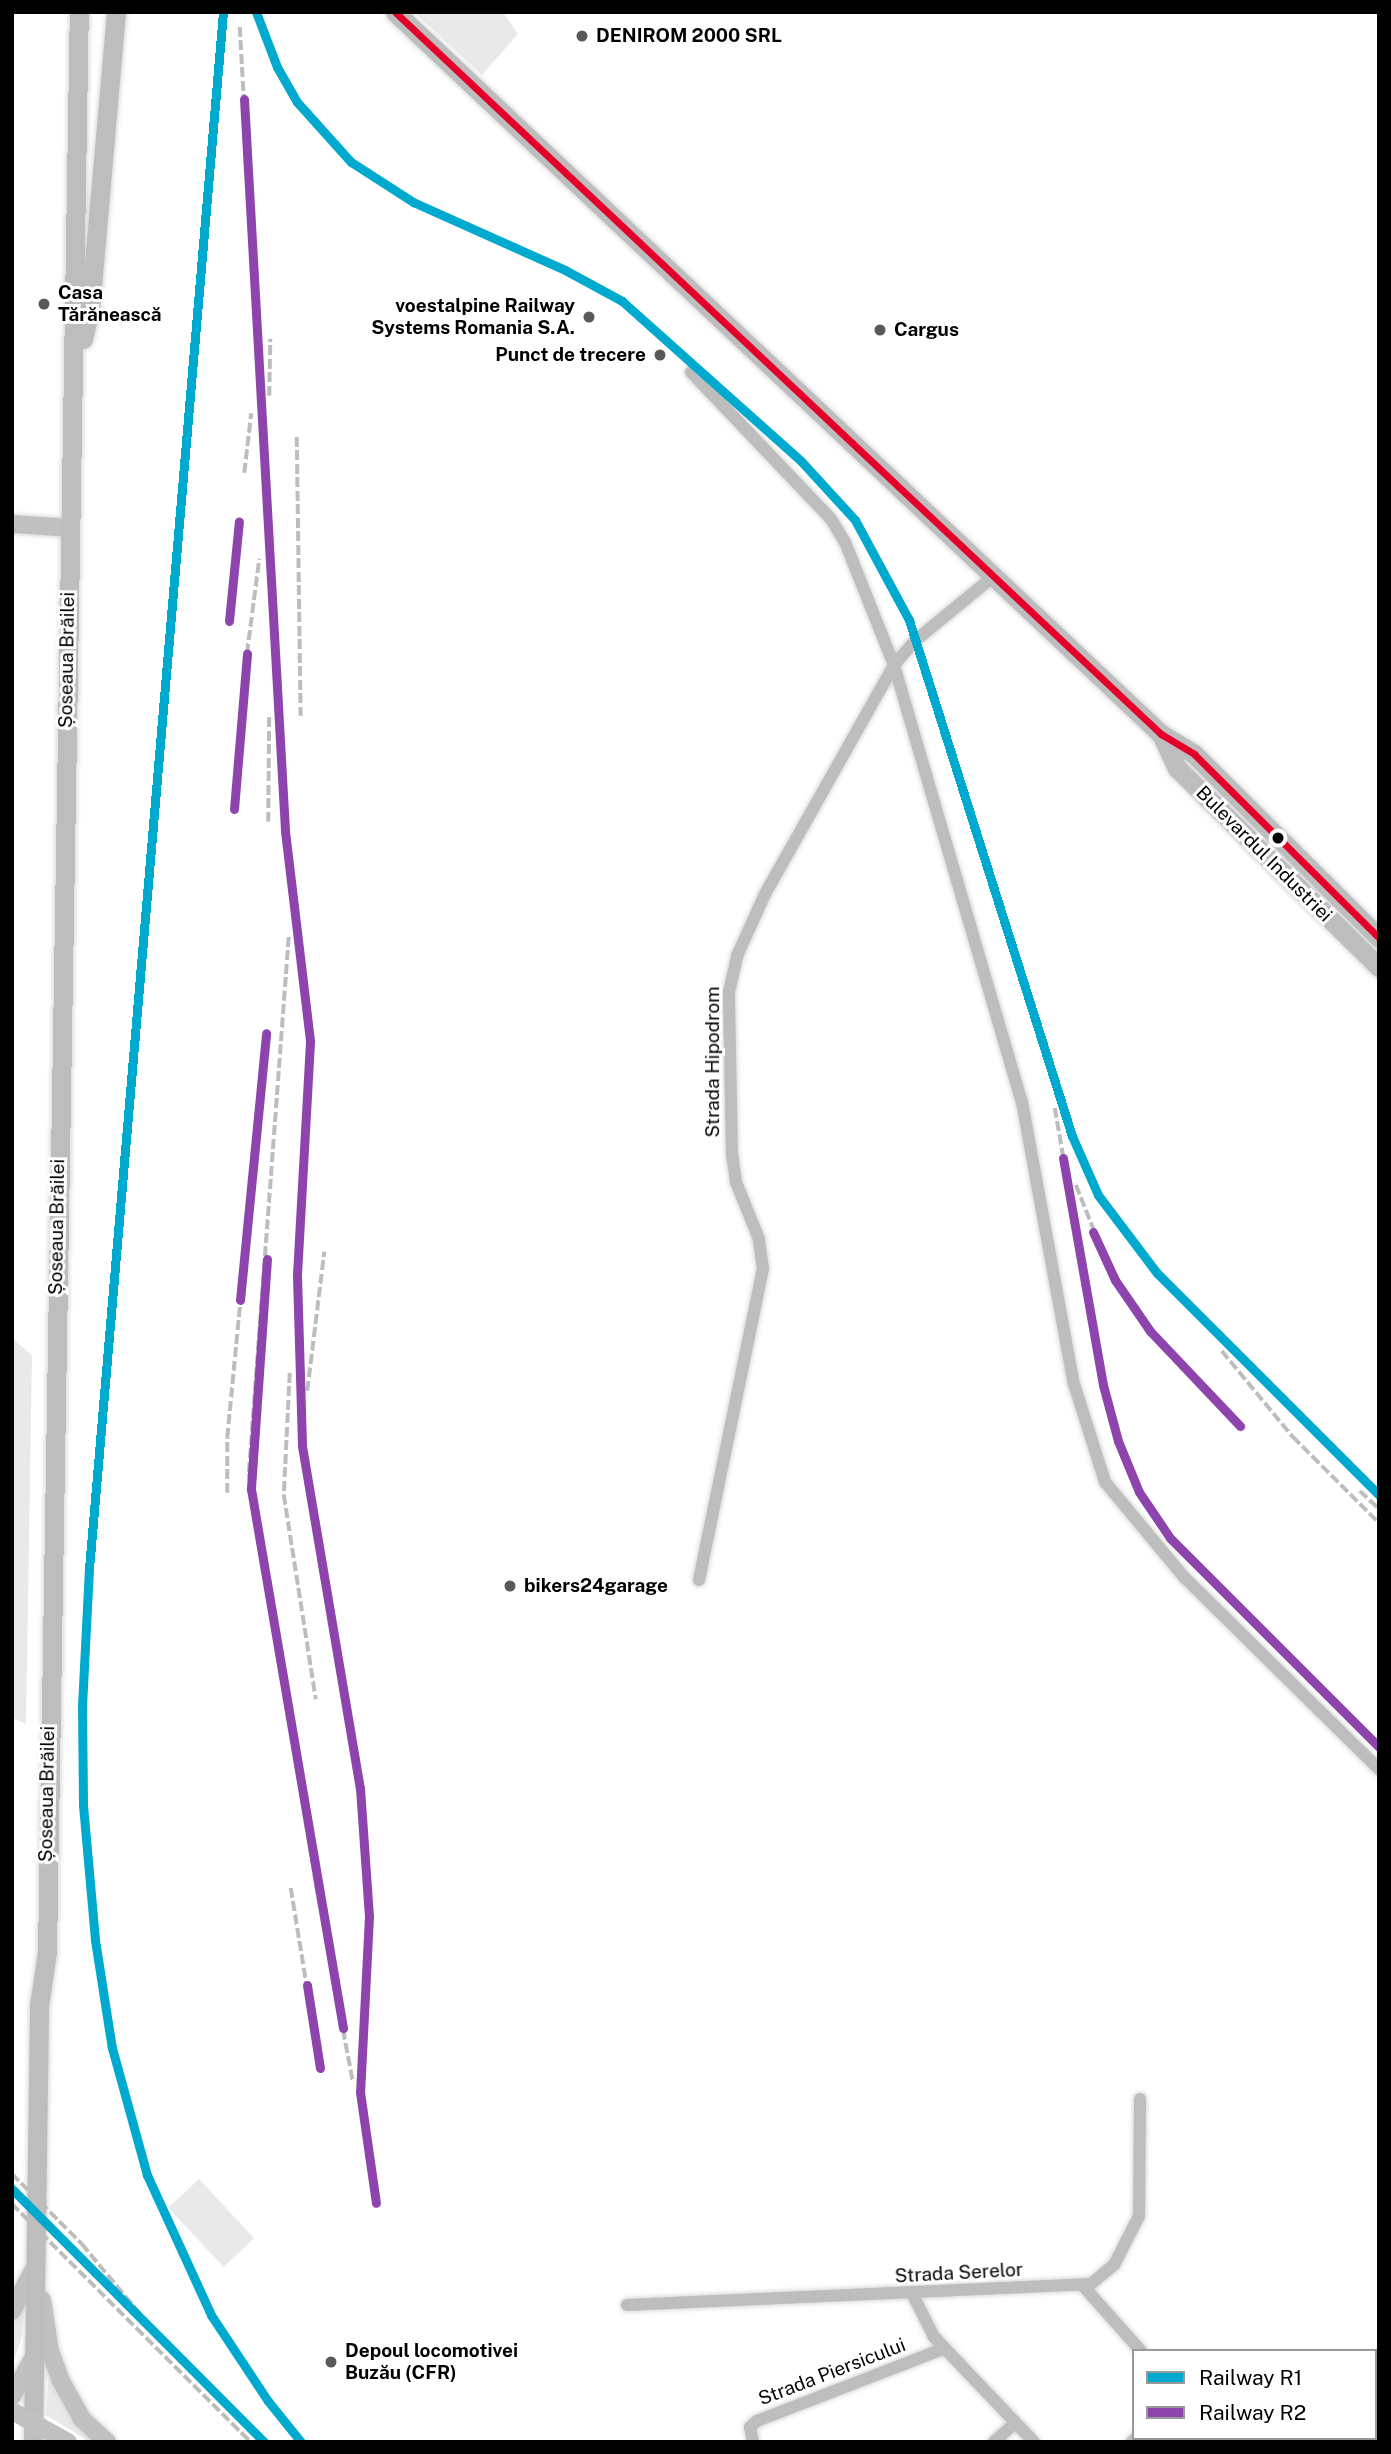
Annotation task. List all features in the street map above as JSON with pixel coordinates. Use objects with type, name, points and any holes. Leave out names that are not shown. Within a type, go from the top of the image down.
[{"type":"main road","name":"Șoseaua Brăilei","points":[[33,2442],[38,2286],[39,2006],[47,1952],[45,1822],[75,355],[79,12]]},
{"type":"main road","points":[[75,355],[90,309],[116,12]]},
{"type":"main road","name":"Bulevardul Industriei","points":[[396,12],[643,250],[995,575],[1161,734],[1194,754],[1379,938]]},
{"type":"main road","points":[[12,524],[70,528]]},
{"type":"main road","name":"Bulevardul Industriei","points":[[1161,734],[1177,768],[1379,967]]},
{"type":"main road","points":[[12,2311],[38,2260]]},
{"type":"main road","points":[[38,2260],[44,2320],[56,2369],[75,2408],[107,2442]]},
{"type":"main road","points":[[12,2396],[35,2355]]},
{"type":"main road","points":[[12,2411],[68,2442]]},
{"type":"street","points":[[691,372],[820,507],[845,542],[894,665],[1022,1101],[1074,1384],[1105,1482],[1184,1577],[1379,1769]]},
{"type":"street","name":"Strada Hipodrom","points":[[699,1580],[763,1269],[759,1239],[740,1194],[732,1155],[729,992],[748,926],[894,665],[916,640],[995,575]]},
{"type":"street","points":[[1139,2349],[1084,2287],[1107,2273],[1137,2224],[1140,2099]]},
{"type":"street","name":"Strada Serelor","points":[[627,2305],[1084,2287]]},
{"type":"street","name":"Strada Piersicului","points":[[913,2295],[924,2322],[943,2348],[1034,2442]]},
{"type":"street","name":"Strada Piersicului","points":[[753,2442],[749,2431],[757,2421],[943,2348]]},
{"type":"street","points":[[994,2442],[1015,2423]]},
{"type":"shaded area","points":[[414,12],[503,12],[518,34],[482,75]]},
{"type":"shaded area","points":[[12,1338],[32,1355],[26,1724],[12,1718]]},
{"type":"shaded area","points":[[199,2179],[254,2238],[224,2267],[168,2208]]},
{"type":"shaded area","points":[[25,2307],[21,2340],[12,2366],[12,2321]]},
{"type":"shaded area","points":[[49,2368],[101,2442],[90,2442],[46,2415]]},
{"type":"railway","points":[[223,12],[89,1568],[82,1706],[83,1805],[95,1940],[112,2048],[147,2175],[211,2315],[268,2401],[301,2442]]},
{"type":"railway","points":[[256,12],[277,67],[297,102],[351,162],[413,202],[565,270],[622,301],[801,461],[855,520],[909,620],[1072,1136],[1098,1195],[1157,1273],[1379,1495]]},
{"type":"railway","points":[[240,27],[285,831],[310,1042],[297,1276],[302,1446],[360,1788],[369,1916],[360,2092],[376,2203]]},
{"type":"railway","points":[[269,396],[270,339]]},
{"type":"railway","points":[[244,473],[251,413]]},
{"type":"railway","points":[[297,437],[301,716]]},
{"type":"railway","points":[[245,667],[259,559]]},
{"type":"railway","points":[[268,822],[269,714]]},
{"type":"railway","points":[[289,937],[249,1474],[316,1884],[353,2081]]},
{"type":"railway","points":[[227,1493],[227,1438],[266,1033]]},
{"type":"railway","points":[[1055,1108],[1103,1385],[1118,1441],[1139,1492],[1170,1538],[1379,1747]]},
{"type":"railway","points":[[1076,1185],[1109,1268],[1130,1304],[1164,1347],[1240,1426]]},
{"type":"railway","points":[[307,1391],[324,1252]]},
{"type":"railway","points":[[1222,1351],[1293,1437],[1379,1523]]},
{"type":"railway","points":[[290,1373],[284,1495],[316,1700]]},
{"type":"railway","points":[[1360,1491],[1379,1509]]},
{"type":"railway","points":[[291,1888],[320,2068]]},
{"type":"railway","points":[[12,2174],[82,2244],[160,2338]]},
{"type":"railway","points":[[12,2204],[251,2442]]},
{"type":"rail line","name":"R1","points":[[223,12],[89,1568],[82,1706],[83,1805],[95,1940],[112,2048],[147,2175],[211,2315],[268,2401],[301,2442]]},
{"type":"rail line","name":"R1","points":[[256,12],[277,67],[297,102],[351,162],[413,202],[565,270],[622,301],[801,461],[855,520],[909,620],[1072,1136],[1098,1195],[1157,1273],[1379,1495]]},
{"type":"rail line","name":"R2","points":[[244,99],[285,831],[310,1042],[297,1276],[302,1446],[360,1788],[369,1916],[360,2092],[376,2203]]},
{"type":"rail line","name":"R2","points":[[229,621],[239,521]]},
{"type":"rail line","name":"R2","points":[[234,809],[247,654]]},
{"type":"rail line","name":"R2","points":[[240,1300],[266,1033]]},
{"type":"rail line","name":"R2","points":[[1063,1158],[1103,1385],[1118,1441],[1139,1492],[1170,1538],[1379,1747]]},
{"type":"rail line","name":"R2","points":[[1093,1232],[1115,1280],[1150,1331],[1240,1426]]},
{"type":"rail line","name":"R2","points":[[267,1259],[251,1489],[343,2028]]},
{"type":"rail line","name":"R2","points":[[307,1985],[320,2068]]},
{"type":"rail line","name":"R1","points":[[12,2189],[264,2442]]},
{"type":"transit line","points":[[395,12],[1161,734],[1194,754],[1379,938]]},
{"type":"place","name":"DENIROM 2000 SRL","points":[[582,36]]},
{"type":"place","name":"Casa Tărănească","points":[[44,304]]},
{"type":"place","name":"voestalpine Railway Systems Romania S.A.","points":[[589,317]]},
{"type":"place","name":"Cargus","points":[[880,330]]},
{"type":"place","name":"Punct de trecere","points":[[660,355]]},
{"type":"place","name":"bikers24garage","points":[[510,1586]]},
{"type":"place","name":"Depoul locomotivei Buzău (CFR)","points":[[331,2362]]}]
